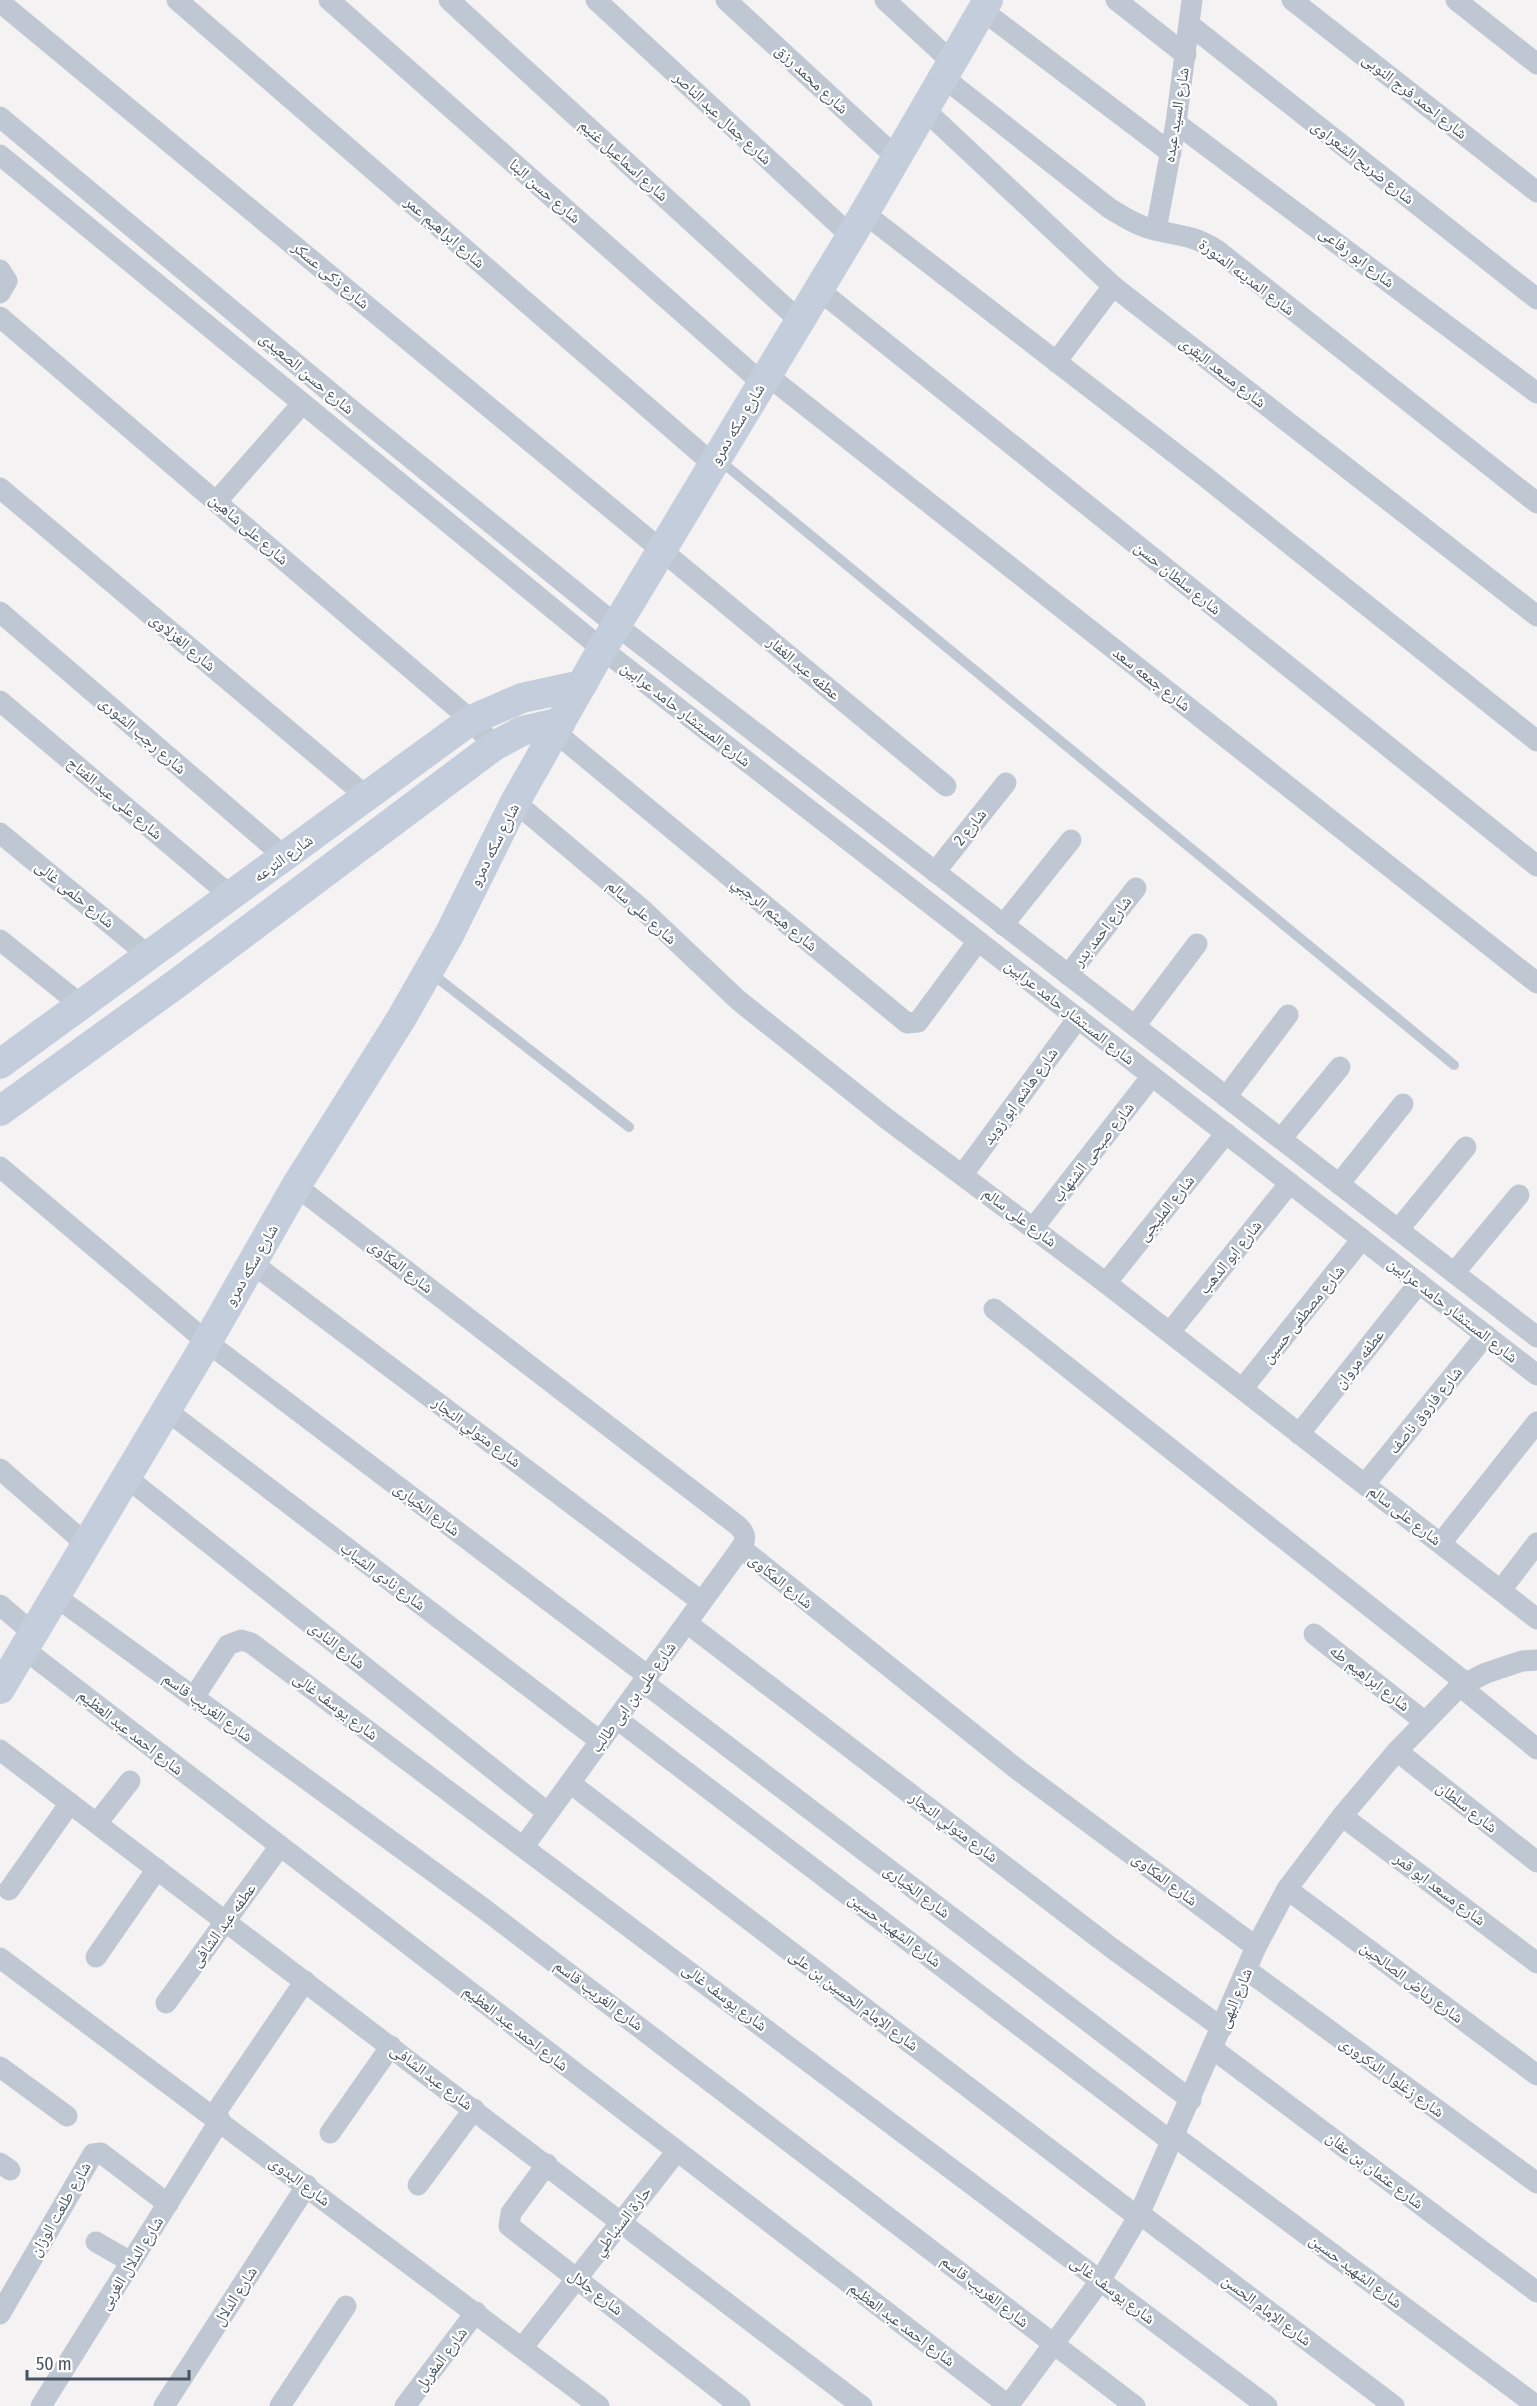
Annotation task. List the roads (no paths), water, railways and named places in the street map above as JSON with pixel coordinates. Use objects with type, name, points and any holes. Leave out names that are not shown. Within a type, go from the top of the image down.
[{"type":"main road","name":"شارع سكه دمرو","points":[[0,1689],[207,1342],[296,1186],[428,971],[515,802],[609,637],[819,290],[985,5]]},
{"type":"main road","name":"شارع الترعه","points":[[2,1061],[471,720],[522,698],[582,685]]},
{"type":"main road","points":[[0,1111],[494,746],[522,731],[558,727]]},
{"type":"street","name":"شارع ابراهيم عمر","points":[[177,0],[715,461]]},
{"type":"street","name":"شارع حسن البنا","points":[[329,0],[764,379]]},
{"type":"street","name":"شارع اسماعيل غنيم","points":[[449,0],[800,321]]},
{"type":"street","name":"شارع جمال عبد الناصر","points":[[596,0],[858,224],[1056,362],[1537,741]]},
{"type":"street","name":"شارع محمد رزق","points":[[726,0],[897,158]]},
{"type":"street","name":"شارع المدينه المنورة","points":[[885,0],[948,69],[1109,208],[1131,222],[1156,230],[1184,234],[1217,250],[1537,503]]},
{"type":"street","points":[[1116,0],[1185,55]]},
{"type":"street","name":"شارع السيد عبده","points":[[1156,230],[1172,153],[1192,0]]},
{"type":"street","name":"شارع احمد فرج النوبى","points":[[1292,0],[1537,192]]},
{"type":"street","points":[[1456,0],[1537,64]]},
{"type":"street","name":"شارع ذكى عسكر","points":[[0,2],[661,549]]},
{"type":"street","points":[[985,5],[1172,153]]},
{"type":"street","name":"شارع ضريح الشعراوى","points":[[1190,26],[1537,299]]},
{"type":"street","name":"شارع مسعد البقرى","points":[[925,110],[1113,286],[1537,616]]},
{"type":"street","name":"شارع حسن الصعيدى","points":[[0,117],[348,407],[609,637]]},
{"type":"street","name":"شارع ابو رفاعى","points":[[1176,123],[1537,393]]},
{"type":"street","name":"شارع حسن الصعيدى","points":[[0,155],[330,427],[609,637]]},
{"type":"street","points":[[0,270],[7,281],[0,293]]},
{"type":"street","points":[[1056,362],[1113,286]]},
{"type":"street","name":"شارع سلطان حسن","points":[[819,290],[1537,866]]},
{"type":"street","name":"شارع على شاهين","points":[[0,317],[471,720],[494,746]]},
{"type":"street","name":"شارع جمعه سعد","points":[[764,379],[1537,983]]},
{"type":"street","points":[[216,502],[302,404]]},
{"type":"street","points":[[330,427],[348,407]]},
{"type":"street","name":"شارع الغزلاوى","points":[[0,488],[366,796]]},
{"type":"street","name":"عطفه عبد الغفار","points":[[661,549],[946,786]]},
{"type":"street","name":"شارع رجب الشورى","points":[[0,612],[285,857]]},
{"type":"street","name":"شارع المستشار حامد عرابين","points":[[609,637],[934,872],[1537,1337]]},
{"type":"street","name":"شارع المستشار حامد عرابين","points":[[609,637],[978,941],[1537,1375]]},
{"type":"street","name":"شارع على عبد الفتاح","points":[[0,701],[231,896]]},
{"type":"street","name":"شارع هيثم الرجبي","points":[[558,727],[907,1023],[918,1022],[978,941]]},
{"type":"street","name":"شارع 2","points":[[934,872],[1006,783]]},
{"type":"street","name":"شارع على سالم","points":[[515,802],[643,910],[738,1000],[887,1119],[1034,1227],[1537,1619]]},
{"type":"street","name":"شارع حلمى غالى","points":[[0,833],[149,956]]},
{"type":"street","points":[[1003,925],[1071,840]]},
{"type":"street","name":"شارع احمد بدر","points":[[1068,975],[1136,888]]},
{"type":"street","points":[[0,940],[81,1005]]},
{"type":"street","points":[[1135,1026],[1197,944]]},
{"type":"street","points":[[1226,1097],[1288,1015]]},
{"type":"street","name":"شارع هاشم ابو زويد","points":[[963,1174],[1078,1018]]},
{"type":"street","points":[[1281,1139],[1340,1067]]},
{"type":"street","name":"شارع صبحى الشنهاب","points":[[1034,1227],[1152,1076]]},
{"type":"street","points":[[1339,1184],[1403,1104]]},
{"type":"street","name":"شارع المليجى","points":[[1106,1283],[1226,1133]]},
{"type":"street","points":[[1398,1230],[1466,1147]]},
{"type":"street","name":"شارع الخيارى","points":[[0,1167],[207,1342],[1191,2100]]},
{"type":"street","name":"شارع ابو الدهب","points":[[1170,1332],[1290,1183]]},
{"type":"street","name":"شارع المكاوى","points":[[296,1186],[737,1525],[745,1535],[745,1542],[741,1548],[1018,1770],[1256,1947]]},
{"type":"street","points":[[1454,1273],[1519,1195]]},
{"type":"street","name":"شارع مصطفى حسين","points":[[1243,1388],[1362,1239]]},
{"type":"street","name":"شارع متولي النجار","points":[[252,1263],[702,1602]]},
{"type":"street","name":"عطفه مروان","points":[[1299,1434],[1419,1283]]},
{"type":"street","points":[[994,1309],[1463,1684],[1537,1749]]},
{"type":"street","name":"شارع فاروق ناصف","points":[[1365,1484],[1486,1335]]},
{"type":"street","name":"شارع نادى الشباب","points":[[166,1410],[600,1741]]},
{"type":"street","points":[[1441,1543],[1537,1422]]},
{"type":"street","points":[[0,1469],[86,1544]]},
{"type":"street","name":"شارع النادى","points":[[126,1478],[548,1813]]},
{"type":"street","points":[[1501,1590],[1537,1543]]},
{"type":"street","name":"شارع على بن ابى طالب","points":[[524,1846],[741,1548]]},
{"type":"street","name":"شارع الغريب قاسم","points":[[55,1596],[588,1986],[1135,2406]]},
{"type":"street","name":"شارع احمد عبد العظيم","points":[[0,1605],[28,1641],[280,1846],[1008,2406]]},
{"type":"street","name":"شارع متولي النجار","points":[[687,1623],[1113,1949],[1222,2028]]},
{"type":"street","name":"شارع ابراهيم طه","points":[[1314,1634],[1425,1722]]},
{"type":"street","name":"شارع يوسف غالى","points":[[194,1697],[228,1645],[241,1640],[251,1643],[1267,2406]]},
{"type":"street","name":"شارع البهى","points":[[1008,2406],[1100,2281],[1139,2216],[1214,2049],[1256,1947],[1287,1889],[1342,1816],[1398,1751],[1463,1684],[1513,1664],[1537,1660]]},
{"type":"street","name":"شارع الشهيد حسين","points":[[617,1719],[1173,2139],[1537,2406]]},
{"type":"street","name":"شارع عبد الشافى","points":[[0,1750],[622,2221],[862,2406]]},
{"type":"street","name":"شارع سلطان","points":[[1398,1751],[1537,1862]]},
{"type":"street","points":[[97,1823],[130,1781]]},
{"type":"street","name":"شارع الإمام الحسين بن على","points":[[570,1783],[1139,2216]]},
{"type":"street","points":[[9,1890],[70,1803]]},
{"type":"street","name":"شارع مسعد ابو قمر","points":[[1342,1816],[1537,1963]]},
{"type":"street","name":"عطفه عبد الشافى","points":[[166,2003],[280,1846]]},
{"type":"street","points":[[96,1957],[157,1869]]},
{"type":"street","name":"شارع رياض الصالحين","points":[[1287,1889],[1537,2075]]},
{"type":"street","name":"شارع البدوى","points":[[0,1958],[307,2185],[598,2406]]},
{"type":"street","name":"شارع زغلول الدكرورى","points":[[1247,1970],[1537,2183]]},
{"type":"street","name":"شارع الدلال الغربى","points":[[41,2406],[168,2204],[217,2118],[305,1981]]},
{"type":"street","points":[[330,2133],[391,2046]]},
{"type":"street","name":"شارع عثمان بن عفان","points":[[1214,2049],[1537,2292]]},
{"type":"street","points":[[0,2067],[68,2116]]},
{"type":"street","points":[[418,2186],[474,2109]]},
{"type":"street","name":"حارة السنباطي","points":[[522,2348],[677,2151]]},
{"type":"street","name":"شارع طلعت الوزان","points":[[0,2314],[93,2154],[101,2153],[168,2204]]},
{"type":"street","name":"شارع جلال","points":[[547,2164],[511,2213],[509,2226],[740,2406]]},
{"type":"street","name":"شارع الدلال","points":[[164,2406],[307,2185]]},
{"type":"street","name":"شارع الإمام الحسن","points":[[1139,2216],[1394,2406]]},
{"type":"street","points":[[96,2242],[131,2262]]},
{"type":"street","points":[[280,2406],[346,2306]]},
{"type":"street","name":"شارع المغربل","points":[[405,2406],[476,2312]]},
{"type":"lane","points":[[715,461],[1454,1065]]},
{"type":"lane","points":[[428,971],[629,1126]]}]
